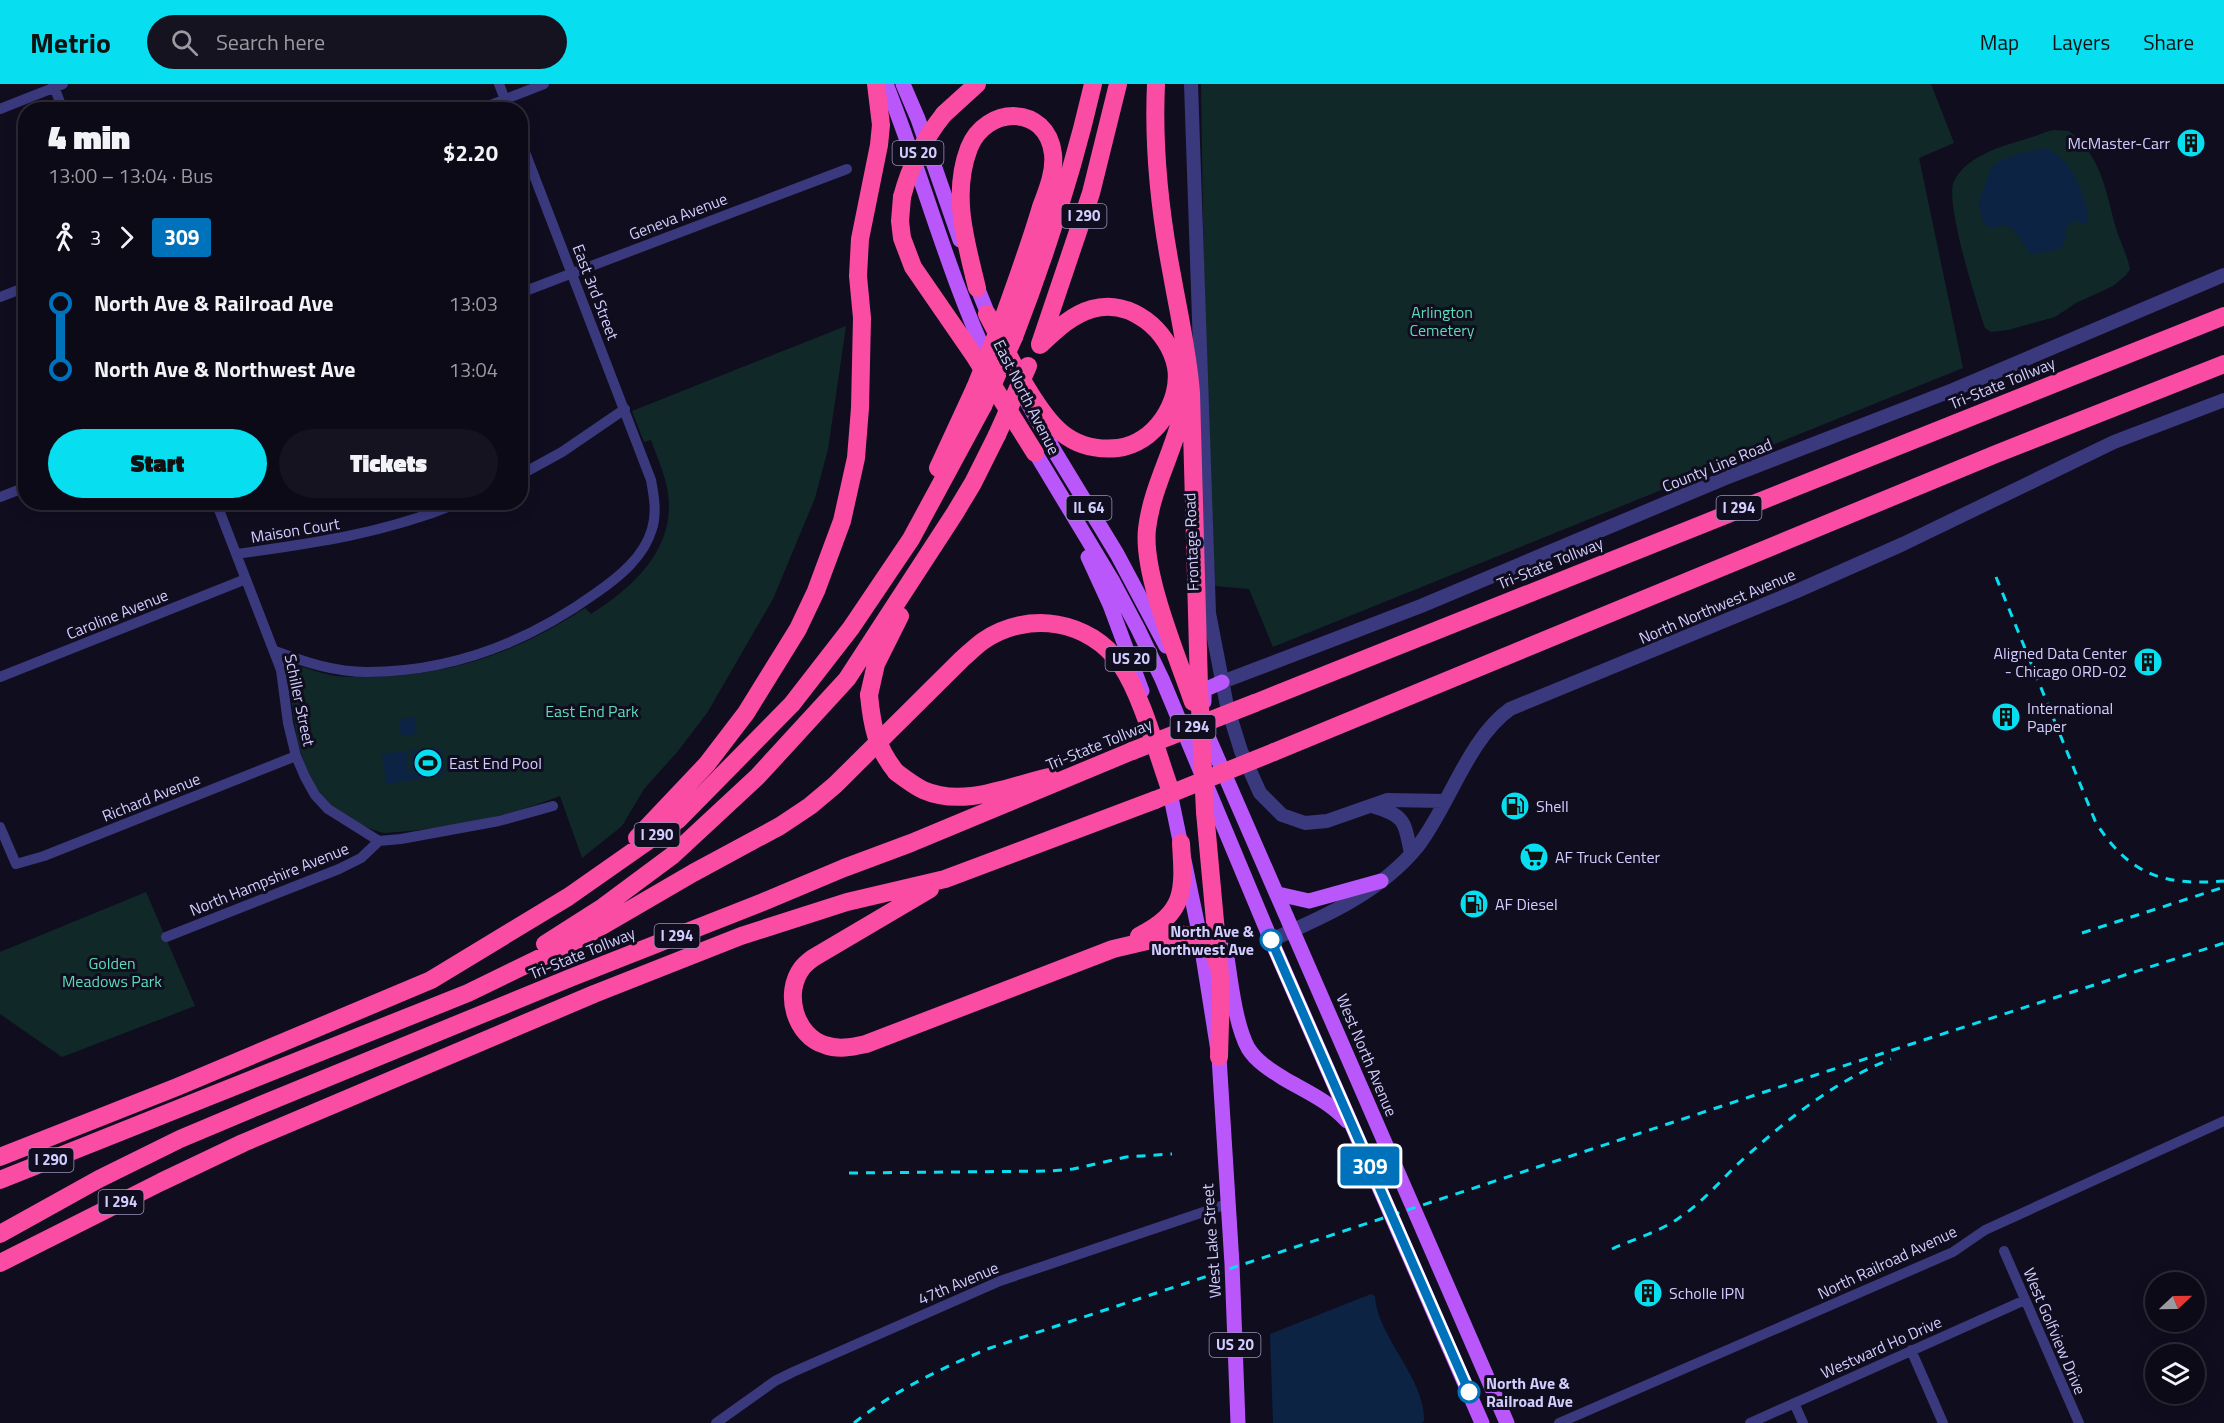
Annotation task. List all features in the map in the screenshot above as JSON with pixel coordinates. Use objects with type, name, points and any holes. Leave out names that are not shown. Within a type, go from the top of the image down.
[{"type":"highway","points":[[602,873],[659,817],[707,764],[746,713],[798,629],[816,591],[842,521],[856,458],[860,408],[862,318],[858,276],[860,239],[879,145],[881,124],[876,84]]},
{"type":"highway","name":"US 20","points":[[977,84],[944,114],[922,144],[902,197],[900,221],[902,238],[913,267],[975,357],[1035,453]]},
{"type":"highway","name":"I 290","points":[[0,1157],[177,1087],[431,980],[568,897],[678,820],[792,704],[851,628],[911,539],[983,406],[1014,337],[1039,271],[1071,173],[1093,84]]},
{"type":"highway","name":"I 290","points":[[0,1180],[468,993],[603,907],[673,855],[758,776],[847,679],[973,483],[1040,345],[1091,193],[1118,84]]},
{"type":"highway","name":"US 20","points":[[1155,84],[1155,131],[1164,230],[1188,356],[1193,453],[1199,697],[1221,987],[1219,1058]]},
{"type":"highway","points":[[851,628],[939,466],[975,388],[995,315],[1039,214],[1053,167],[1051,148],[1045,132],[1029,119],[1020,116],[1000,117],[983,126],[975,135],[965,161],[961,178],[961,214],[977,288]]},
{"type":"highway","points":[[995,315],[1044,414],[1063,434],[1076,442],[1106,449],[1122,448],[1135,443],[1156,428],[1172,401],[1176,386],[1176,369],[1172,354],[1157,329],[1133,312],[1105,307],[1091,309],[1065,323],[1040,345]]},
{"type":"highway","name":"Tri-State Tollway","points":[[0,1234],[69,1194],[180,1139],[256,1107],[1132,752],[2224,316]]},
{"type":"highway","points":[[1188,356],[1188,380],[1182,418],[1150,512],[1146,545],[1156,592],[1199,697]]},
{"type":"highway","name":"I 294","points":[[0,1263],[243,1143],[594,994],[741,936],[847,902],[945,879],[1155,800],[1996,454],[2224,364]]},
{"type":"highway","points":[[955,513],[876,664],[869,695],[872,727],[884,757],[896,772],[922,790],[966,798],[1098,766]]},
{"type":"highway","points":[[468,993],[583,937],[810,806],[836,786],[984,640],[1007,629],[1031,622],[1055,623],[1085,633],[1111,653],[1130,682],[1170,789]]},
{"type":"highway","points":[[1113,950],[1159,924],[1178,904],[1182,888],[1181,843]]},
{"type":"highway","points":[[945,879],[818,955],[802,968],[793,990],[793,1004],[803,1031],[813,1040],[826,1046],[843,1048],[866,1044],[1113,950],[1177,934],[1200,937],[1213,952],[1219,967]]},
{"type":"main road","name":"East North Avenue","points":[[886,84],[973,328],[1035,453],[1112,580],[1138,629],[1175,708],[1271,940]]},
{"type":"main road","name":"East North Avenue","points":[[903,84],[925,138],[977,288],[995,315],[1034,414],[1199,697]]},
{"type":"main road","name":"US 20","points":[[1050,479],[1087,554],[1131,657],[1157,740],[1170,789],[1200,937],[1219,1058]]},
{"type":"main road","points":[[1199,697],[1204,690],[1222,682]]},
{"type":"main road","name":"West North Avenue","points":[[1199,697],[1278,894],[1508,1423]]},
{"type":"main road","points":[[1208,811],[1230,980],[1248,1047],[1269,1069],[1339,1112],[1354,1129]]},
{"type":"main road","points":[[1278,894],[1309,901],[1381,881]]},
{"type":"main road","name":"IL 64","points":[[1271,940],[1482,1423]]},
{"type":"main road","name":"West Lake Street","points":[[1219,1058],[1232,1264],[1238,1423]]},
{"type":"street","points":[[499,84],[506,102]]},
{"type":"street","points":[[511,102],[544,84]]},
{"type":"street","name":"Frontage Road","points":[[1191,84],[1209,613],[1227,706],[1241,751],[1260,793],[1282,815],[1305,823],[1328,821],[1388,800],[1444,801]]},
{"type":"street","points":[[0,109],[57,85],[61,102]]},
{"type":"street","name":"East 3rd Street","points":[[275,651],[328,669],[357,672],[412,669],[458,661],[498,648],[535,632],[604,588],[622,573],[644,547],[652,532],[655,500],[651,480],[528,159]]},
{"type":"street","name":"Geneva Avenue","points":[[528,290],[847,169]]},
{"type":"street","name":"County Line Road","points":[[1222,682],[1421,606],[1723,479],[1953,390],[2224,275]]},
{"type":"street","points":[[0,297],[18,290]]},
{"type":"street","name":"North Northwest Avenue","points":[[1271,940],[1342,907],[1381,881],[1411,853],[1428,831],[1465,765],[1490,729],[1510,710],[1797,591],[1903,544],[2114,442],[2224,400]]},
{"type":"street","points":[[528,471],[562,452],[625,409]]},
{"type":"street","points":[[0,497],[18,490]]},
{"type":"street","name":"Schiller Street","points":[[219,510],[275,651],[281,670],[288,723],[296,756],[309,785],[320,802],[336,815],[379,841]]},
{"type":"street","name":"Maison Court","points":[[236,554],[358,535],[439,510]]},
{"type":"street","name":"Caroline Avenue","points":[[0,677],[246,579]]},
{"type":"street","name":"Richard Avenue","points":[[0,827],[16,864],[44,856],[296,756]]},
{"type":"street","points":[[379,841],[499,821],[553,806]]},
{"type":"street","points":[[1372,806],[1394,812],[1405,824],[1411,853]]},
{"type":"street","name":"North Hampshire Avenue","points":[[166,937],[345,866],[361,858],[379,841]]},
{"type":"street","name":"North Railroad Avenue","points":[[1559,1423],[1953,1252],[1985,1230],[2224,1121]]},
{"type":"street","name":"47th Avenue","points":[[716,1423],[753,1396],[793,1372],[1000,1281],[1227,1204]]},
{"type":"street","name":"West Golfview Drive","points":[[2004,1251],[2079,1423]]},
{"type":"street","name":"Westward Ho Drive","points":[[1749,1423],[2025,1300]]},
{"type":"street","points":[[1911,1350],[1943,1423]]},
{"type":"street","points":[[741,1392],[753,1396]]},
{"type":"street","points":[[1794,1403],[1803,1423]]},
{"type":"green space","name":"Arlington Cemetery","points":[[1201,84],[1931,84],[1954,143],[1919,158],[1963,368],[1273,647],[1249,589],[1215,586],[1205,351]]},
{"type":"green space","points":[[2054,130],[2069,131],[2080,140],[2095,162],[2105,186],[2130,269],[2113,286],[2076,303],[2055,317],[2008,330],[1991,332],[1985,328],[1957,230],[1952,192],[1954,181],[1961,171],[1978,157],[1999,147]]},
{"type":"green space","name":"East End Park","points":[[846,326],[828,449],[815,498],[773,599],[707,713],[678,751],[644,789],[622,826],[582,858],[560,796],[539,804],[474,821],[430,829],[385,833],[351,819],[334,808],[320,793],[311,779],[299,746],[288,677],[288,670],[291,667],[299,666],[342,677],[386,676],[447,668],[503,651],[558,625],[585,608],[591,614],[622,591],[649,564],[665,531],[669,513],[665,479],[651,440],[644,442],[632,411]]},
{"type":"green space","name":"Golden Meadows Park","points":[[146,892],[195,1006],[62,1057],[0,1014],[0,952]]},
{"type":"water","points":[[2047,148],[2064,161],[2076,178],[2089,218],[2087,223],[2083,224],[2075,220],[2069,225],[2064,244],[2057,250],[2032,254],[2012,228],[1999,226],[1990,229],[1983,222],[1978,204],[1991,168],[2001,160],[2017,154]]},
{"type":"water","points":[[415,717],[417,734],[401,736],[399,719]]},
{"type":"water","name":"East End Pool","points":[[437,747],[442,751],[445,772],[442,776],[386,784],[382,754],[406,751],[409,773],[413,772],[410,750]]},
{"type":"water","points":[[1371,1294],[1375,1296],[1377,1311],[1383,1326],[1417,1389],[1423,1405],[1424,1421],[1422,1423],[1273,1423],[1270,1334]]},
{"type":"railway","points":[[1996,577],[2096,823],[2109,841],[2135,866],[2166,879],[2224,881]]},
{"type":"railway","points":[[2082,933],[2224,887]]},
{"type":"railway","points":[[854,1423],[886,1400],[919,1381],[990,1348],[1831,1070],[2224,943]]},
{"type":"railway","points":[[1612,1249],[1679,1218],[1711,1192],[1740,1162],[1792,1117],[1849,1079],[1891,1059]]},
{"type":"railway","points":[[849,1173],[1051,1171],[1073,1169],[1126,1157],[1172,1154]]},
{"type":"bus line","name":"309","points":[[1271,940],[1469,1392]]},
{"type":"place","name":"McMaster-Carr","points":[[2191,143]]},
{"type":"place","name":"Aligned Data Center - Chicago ORD-02","points":[[2148,662]]},
{"type":"place","name":"International Paper","points":[[2006,717]]},
{"type":"place","name":"East End Pool","points":[[428,763]]},
{"type":"place","name":"Shell","points":[[1515,806]]},
{"type":"place","name":"AF Truck Center","points":[[1534,857]]},
{"type":"place","name":"AF Diesel","points":[[1474,904]]},
{"type":"place","name":"North Ave & Northwest Ave","points":[[1271,940]]},
{"type":"place","name":"Scholle IPN","points":[[1648,1293]]},
{"type":"place","name":"North Ave & Railroad Ave","points":[[1469,1392]]}]
